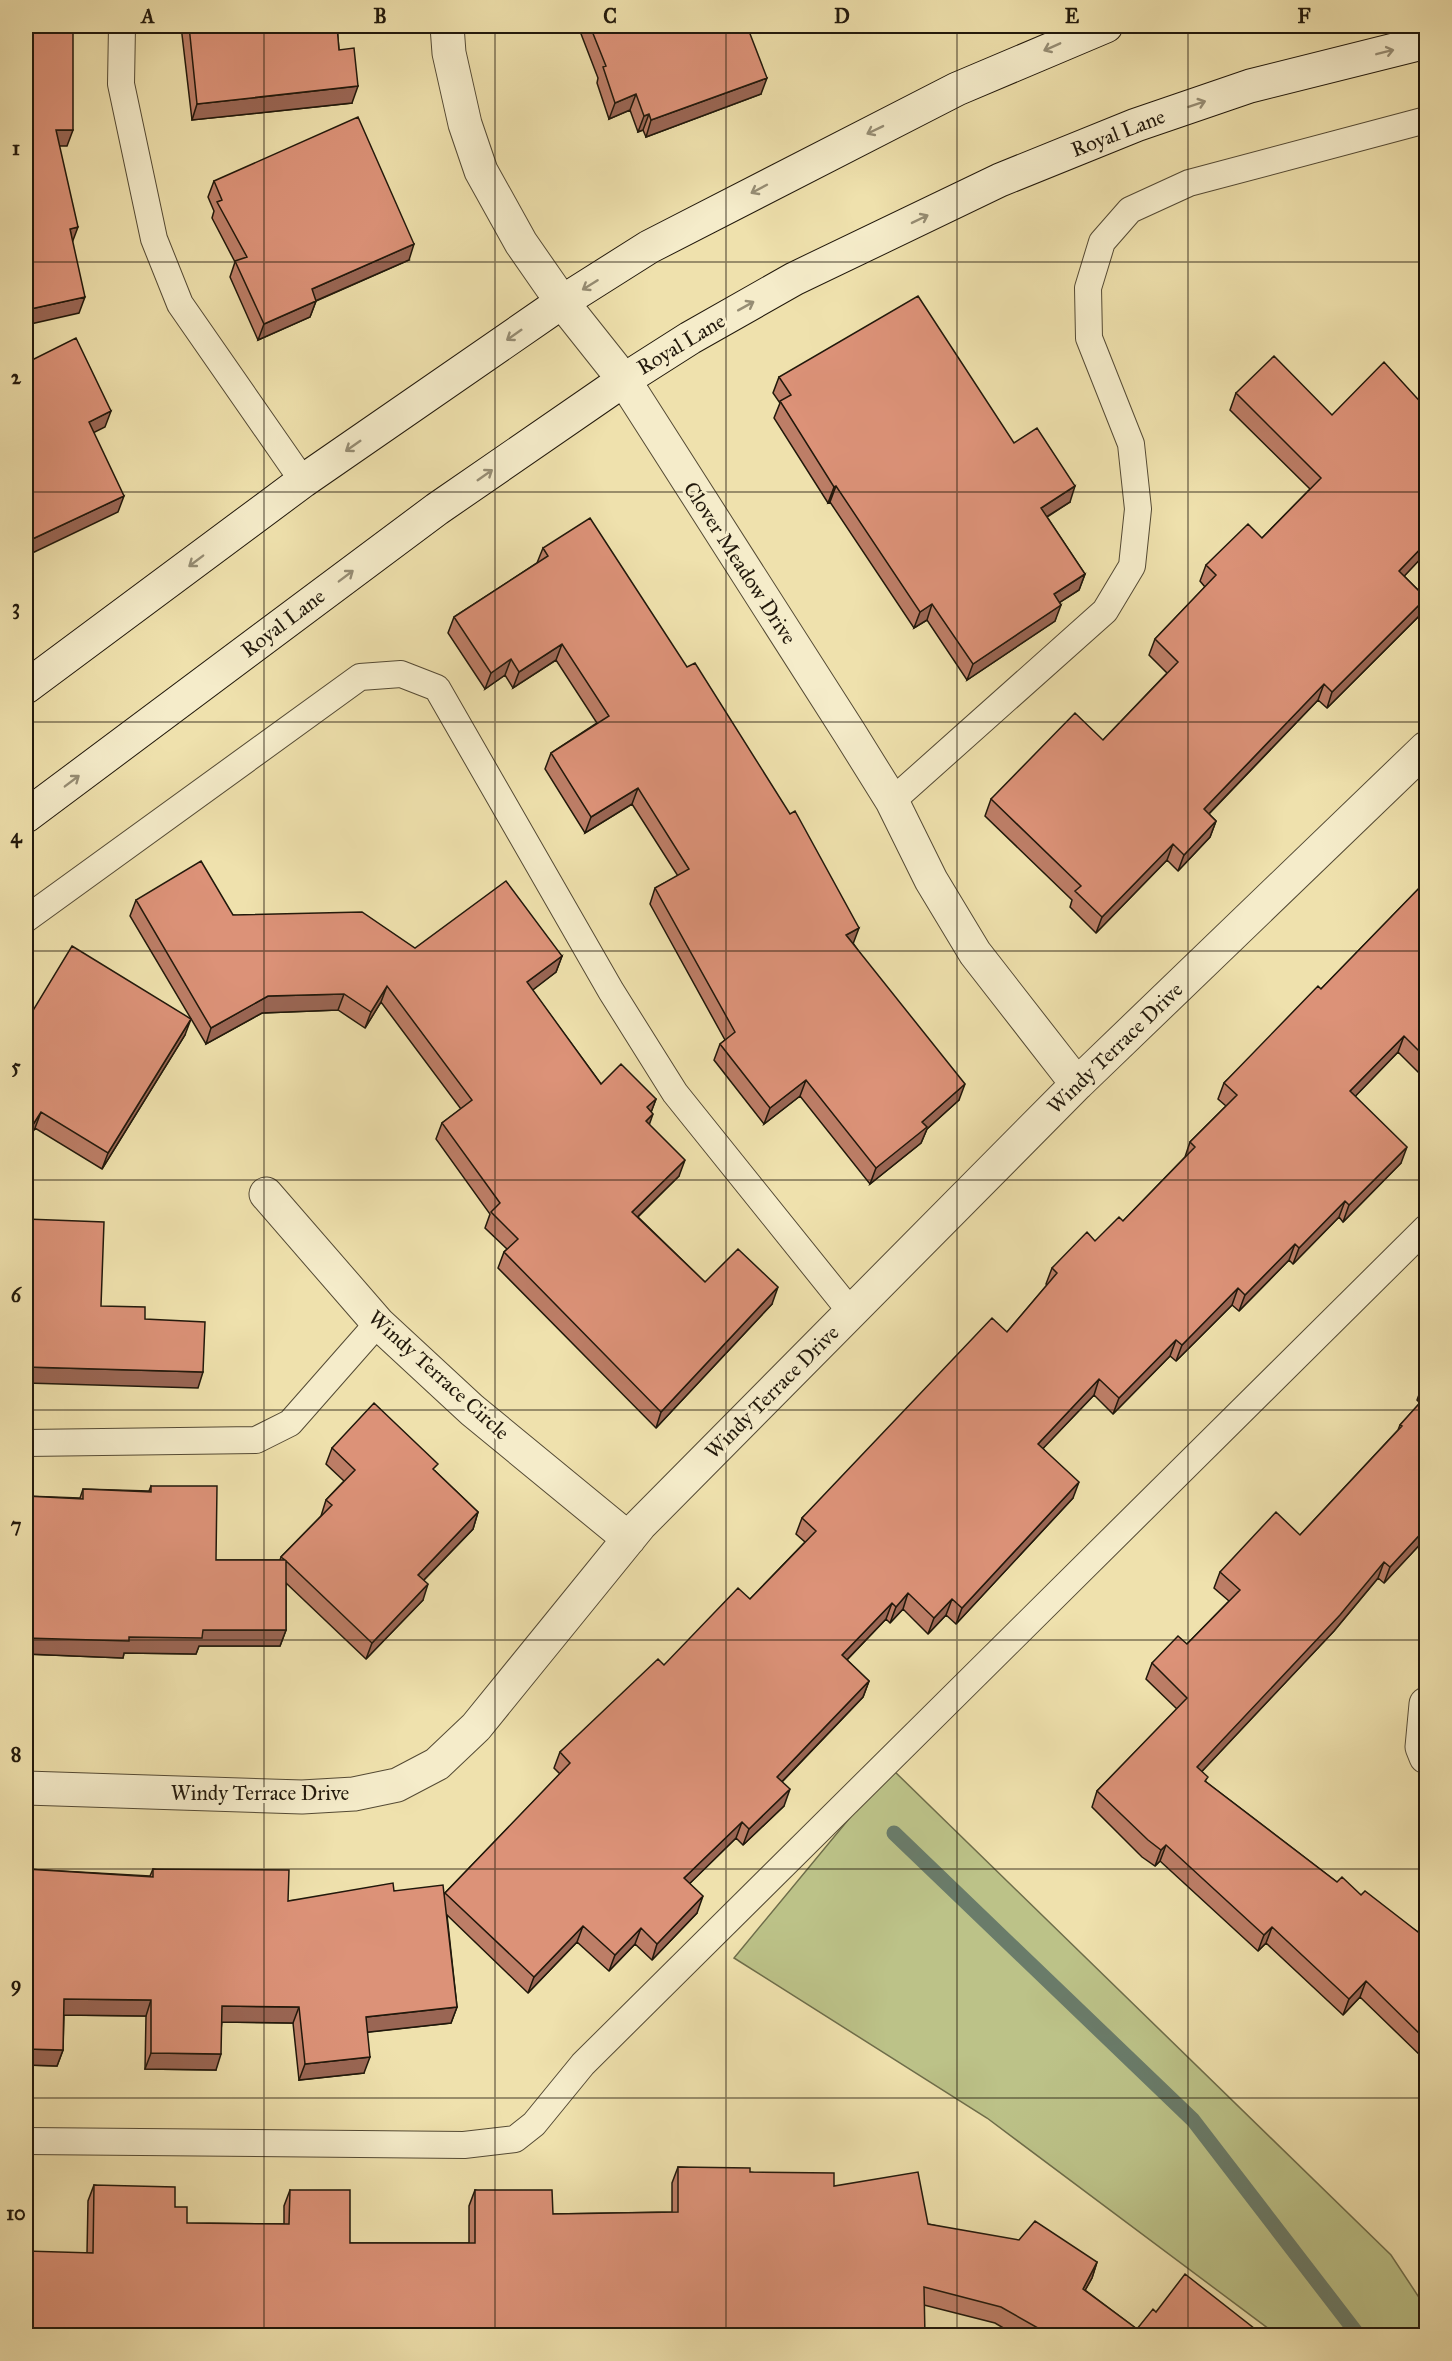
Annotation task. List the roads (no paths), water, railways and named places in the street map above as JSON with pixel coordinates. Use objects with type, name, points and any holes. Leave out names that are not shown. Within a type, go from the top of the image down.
[{"type":"street","name":"Clover Meadow Drive","points":[[447,26],[449,53],[465,124],[481,171],[521,243],[562,302],[624,380],[892,801],[931,880],[975,953],[1077,1084]]},
{"type":"street","points":[[26,687],[303,481],[562,302],[649,247],[957,89],[1106,26]]},
{"type":"street","name":"Royal Lane","points":[[26,816],[437,508],[624,380],[690,338],[794,279],[1000,180],[1136,125],[1250,86],[1426,42]]},
{"type":"street","name":"Windy Terrace Drive","points":[[26,1788],[302,1797],[354,1794],[396,1785],[437,1764],[476,1727],[629,1539],[1077,1084],[1426,748]]},
{"type":"street","name":"Windy Terrace Circle","points":[[266,1194],[378,1323],[472,1410],[629,1539]]},
{"type":"street","points":[[1426,1704],[1422,1747],[1426,1756]]},
{"type":"lane","points":[[122,26],[122,84],[153,239],[180,304],[303,481]]},
{"type":"lane","points":[[892,801],[1105,611],[1132,566],[1138,508],[1131,444],[1089,338],[1088,288],[1102,242],[1130,210],[1189,183],[1426,120]]},
{"type":"lane","points":[[26,919],[360,677],[400,674],[437,688],[612,991],[675,1093],[851,1312]]},
{"type":"lane","points":[[26,2141],[464,2145],[515,2139],[534,2124],[592,2056],[1426,1228]]},
{"type":"lane","points":[[26,1443],[256,1440],[290,1423],[378,1323]]},
{"type":"waterway","points":[[894,1833],[1193,2120],[1359,2336]]}]
